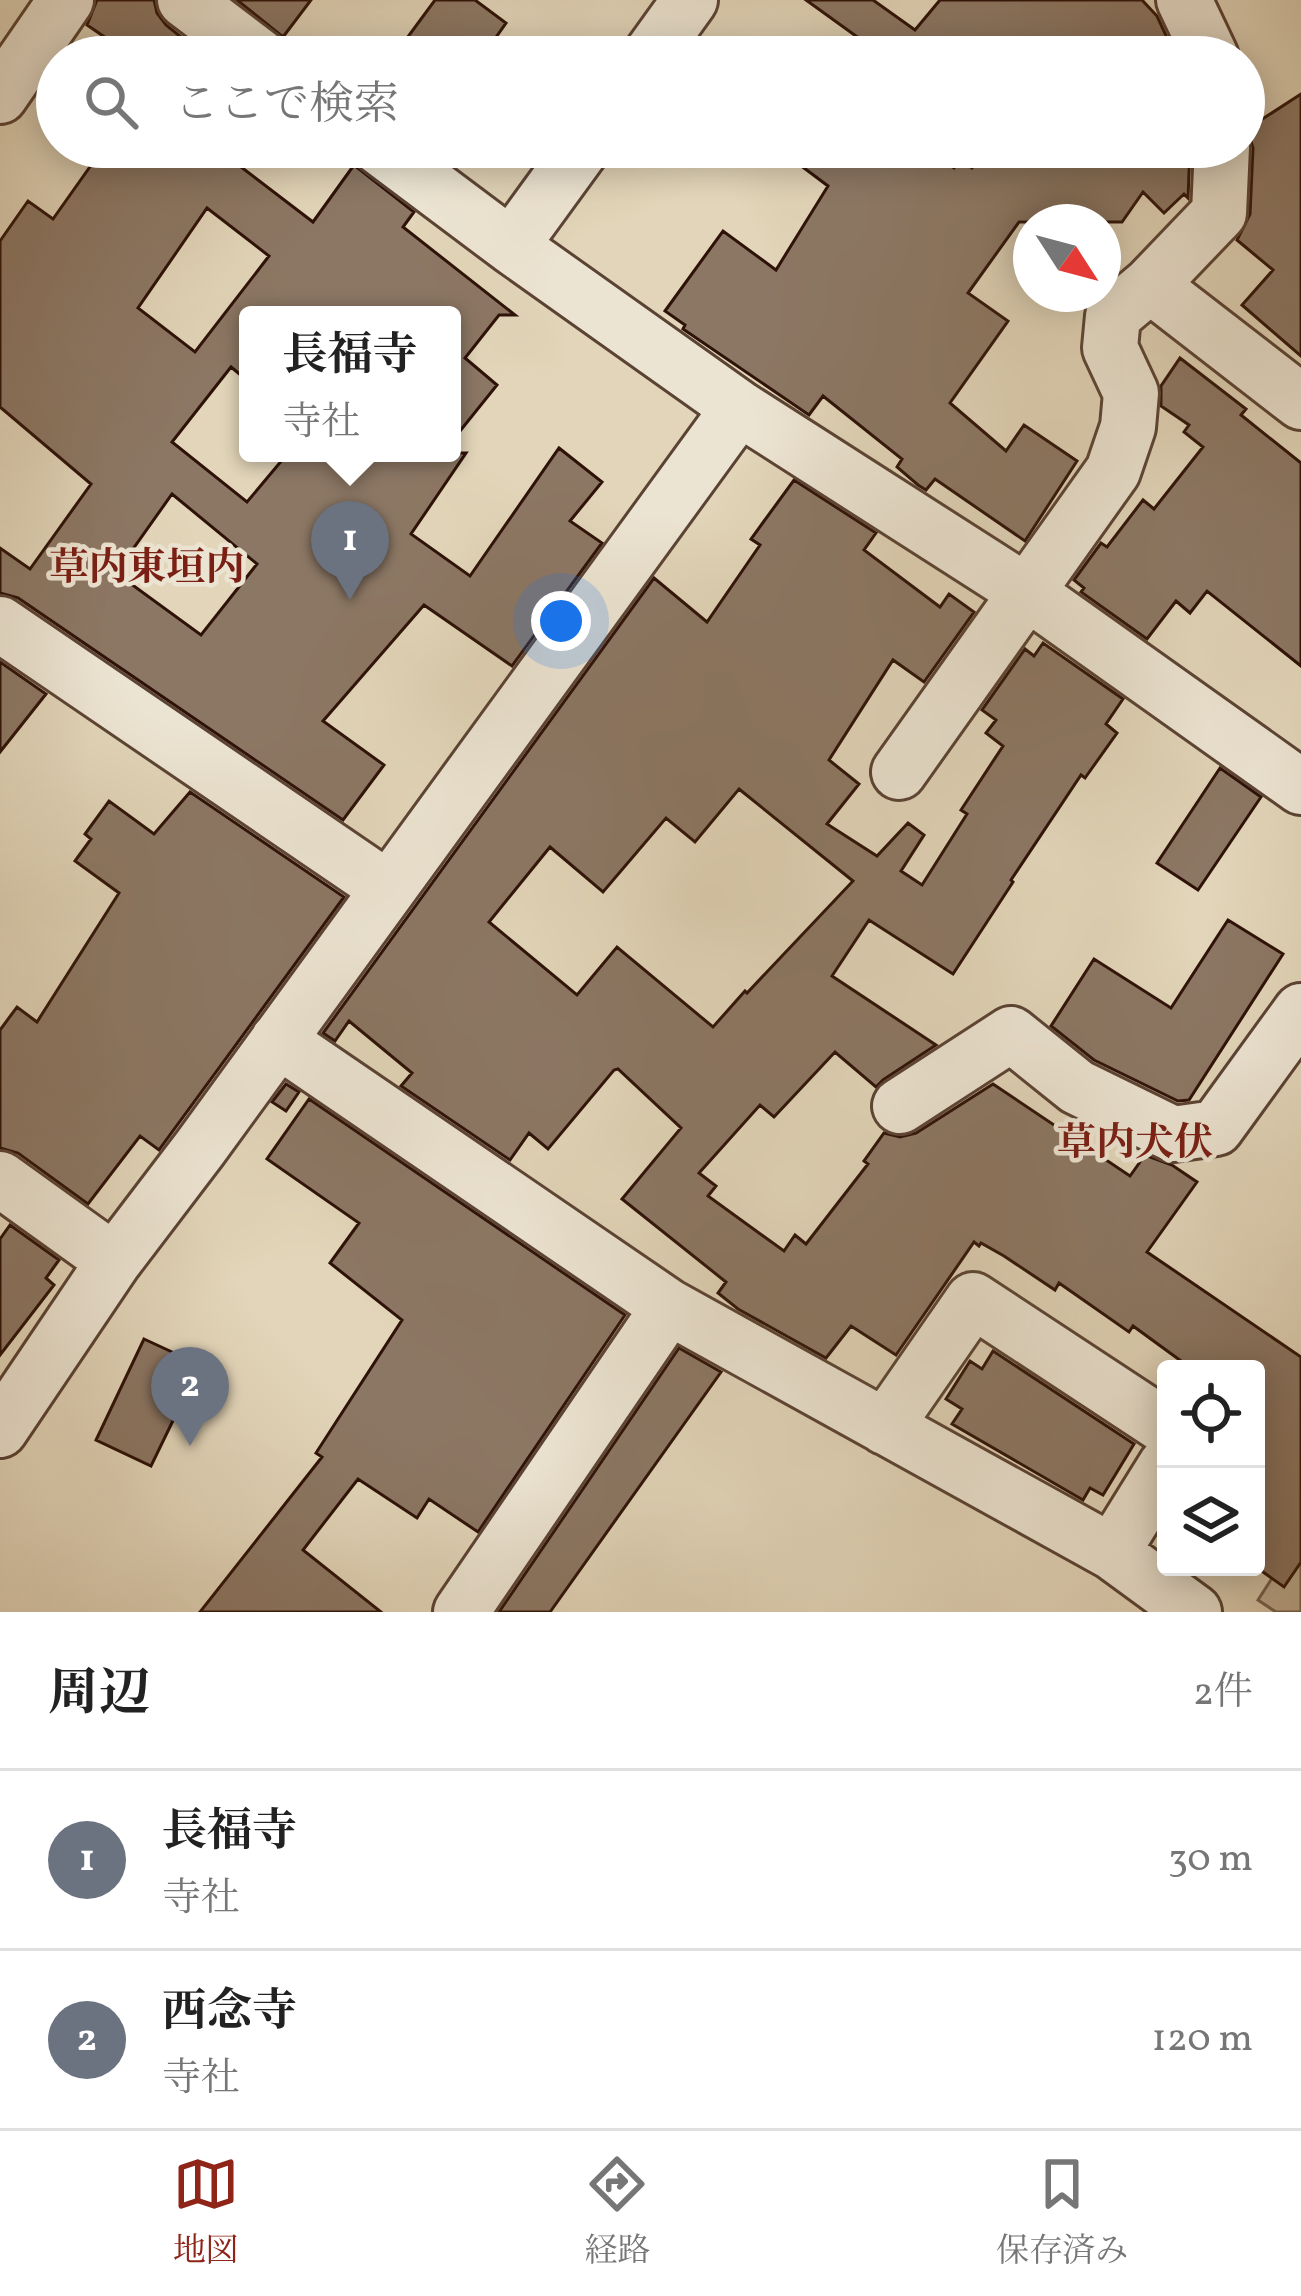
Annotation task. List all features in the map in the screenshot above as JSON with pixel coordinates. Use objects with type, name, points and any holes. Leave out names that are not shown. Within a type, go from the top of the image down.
[{"type":"street","points":[[41,36],[65,0]]},
{"type":"street","points":[[185,0],[232,36]]},
{"type":"street","points":[[664,36],[690,0]]},
{"type":"street","points":[[1184,0],[1201,36]]},
{"type":"street","points":[[0,96],[36,43]]},
{"type":"street","points":[[407,168],[739,408],[1028,593],[1301,787]]},
{"type":"street","points":[[511,246],[568,168]]},
{"type":"street","points":[[899,772],[1113,471],[1128,427],[1131,393],[1110,348],[1113,316],[1220,213],[1221,168]]},
{"type":"street","points":[[1150,285],[1301,402]]},
{"type":"street","points":[[0,1430],[114,1261],[739,408]]},
{"type":"street","points":[[0,624],[387,888]]},
{"type":"street","points":[[900,1106],[1011,1034],[1077,1087],[1173,1134],[1216,1128],[1301,1011]]},
{"type":"street","points":[[278,1040],[669,1307],[1112,1552],[1194,1612]]},
{"type":"street","points":[[0,1179],[114,1261]]},
{"type":"street","points":[[885,1427],[973,1300],[1157,1421]]},
{"type":"street","points":[[460,1612],[669,1307]]},
{"type":"street","points":[[1112,1552],[1164,1468]]},
{"type":"shaded area","points":[[1301,1533],[1301,1612],[1276,1612],[1258,1600]]},
{"type":"building","points":[[97,0],[154,0],[157,13],[180,36],[103,36],[87,25]]},
{"type":"building","points":[[237,0],[311,0],[282,36]]},
{"type":"building","points":[[435,0],[475,0],[506,23],[497,36],[408,36]]},
{"type":"building","points":[[806,0],[873,0],[915,30],[940,0],[1142,0],[1166,36],[856,36]]},
{"type":"building","points":[[1301,94],[1301,356],[1242,305],[1273,270],[1237,240],[1250,214],[1252,168],[1265,168],[1265,117]]},
{"type":"building","points":[[89,168],[242,168],[313,222],[352,168],[358,168],[414,212],[403,227],[515,315],[499,315],[465,358],[497,385],[461,430],[461,306],[239,306],[239,374],[231,367],[172,442],[247,502],[280,462],[460,462],[411,534],[470,576],[559,448],[602,482],[570,521],[602,543],[512,666],[424,605],[323,721],[384,765],[343,820],[18,598],[0,593],[0,548],[30,569],[91,484],[0,407],[0,241],[28,201],[53,219]],"holes":[[[207,208],[269,256],[195,352],[138,308]],[[172,494],[257,564],[201,635],[116,573]]]},
{"type":"building","points":[[804,168],[1189,168],[1188,198],[1184,194],[1164,213],[1143,192],[1122,222],[1121,204],[1013,204],[1013,230],[968,293],[1008,321],[950,403],[1006,451],[1024,425],[1077,461],[1025,541],[935,479],[926,490],[918,485],[897,467],[902,459],[823,396],[809,415],[683,329],[685,325],[665,311],[723,231],[776,270],[828,186]]},
{"type":"building","points":[[1180,358],[1246,409],[1241,415],[1301,463],[1301,666],[1207,591],[1190,613],[1176,601],[1147,639],[1081,592],[1084,588],[1074,580],[1101,543],[1107,547],[1143,500],[1154,509],[1203,447],[1184,432],[1189,425],[1161,406],[1161,386]]},
{"type":"building","points":[[794,480],[876,533],[864,550],[940,607],[949,594],[974,612],[924,682],[893,660],[829,760],[859,784],[827,824],[877,856],[908,823],[924,835],[901,871],[922,885],[967,814],[961,810],[1003,746],[986,733],[996,720],[982,710],[1025,649],[1034,656],[1043,643],[1123,699],[1106,724],[1117,733],[1085,778],[1081,775],[953,974],[869,920],[832,976],[936,1045],[876,1087],[835,1052],[774,1117],[760,1105],[699,1173],[716,1186],[708,1196],[784,1251],[795,1235],[806,1244],[868,1164],[864,1161],[884,1133],[900,1137],[916,1133],[993,1084],[1130,1176],[1145,1155],[1172,1165],[1197,1182],[1147,1252],[1301,1357],[1301,1562],[1284,1587],[1265,1573],[1265,1360],[1180,1360],[1133,1326],[1129,1332],[1059,1283],[1055,1290],[974,1242],[896,1355],[851,1326],[826,1358],[738,1309],[718,1293],[726,1282],[622,1199],[681,1128],[618,1069],[548,1149],[529,1133],[510,1160],[401,1086],[412,1073],[349,1021],[335,1041],[323,1033],[654,578],[707,622],[760,545],[751,539]],"holes":[[[739,789],[853,881],[713,1027],[617,947],[577,995],[489,922],[550,847],[603,892],[666,818],[695,842]]]},
{"type":"building","points":[[0,662],[46,694],[0,752]]},
{"type":"building","points":[[1220,768],[1261,797],[1198,890],[1157,863]]},
{"type":"building","points":[[190,792],[344,897],[159,1150],[140,1136],[88,1204],[18,1153],[0,1148],[0,1030],[17,1007],[37,1022],[119,893],[75,861],[91,839],[85,834],[109,801],[154,834]]},
{"type":"building","points":[[1228,920],[1283,954],[1189,1100],[1178,1101],[1094,1060],[1051,1026],[1094,959],[1171,1008]]},
{"type":"building","points":[[286,1084],[299,1092],[286,1111],[272,1102]]},
{"type":"building","points":[[309,1099],[625,1315],[478,1532],[429,1499],[417,1518],[358,1479],[303,1550],[381,1612],[200,1612],[322,1457],[316,1453],[402,1320],[330,1263],[359,1223],[267,1159]]},
{"type":"building","points":[[10,1225],[59,1260],[46,1278],[54,1285],[0,1355],[0,1239]]},
{"type":"building","points":[[144,1339],[200,1365],[151,1466],[96,1440]]},
{"type":"building","points":[[679,1348],[721,1372],[550,1612],[499,1612]]},
{"type":"building","points":[[993,1351],[1134,1444],[1103,1495],[1090,1488],[1083,1500],[952,1424],[962,1409],[946,1399],[970,1361],[982,1369]]},
{"type":"place","name":"長福寺","points":[[350,600]]},
{"type":"place","name":"西念寺","points":[[190,1446]]},
{"type":"district","name":"草内東垣内","points":[[147,566]]},
{"type":"district","name":"草内犬伏","points":[[1135,1141]]}]
